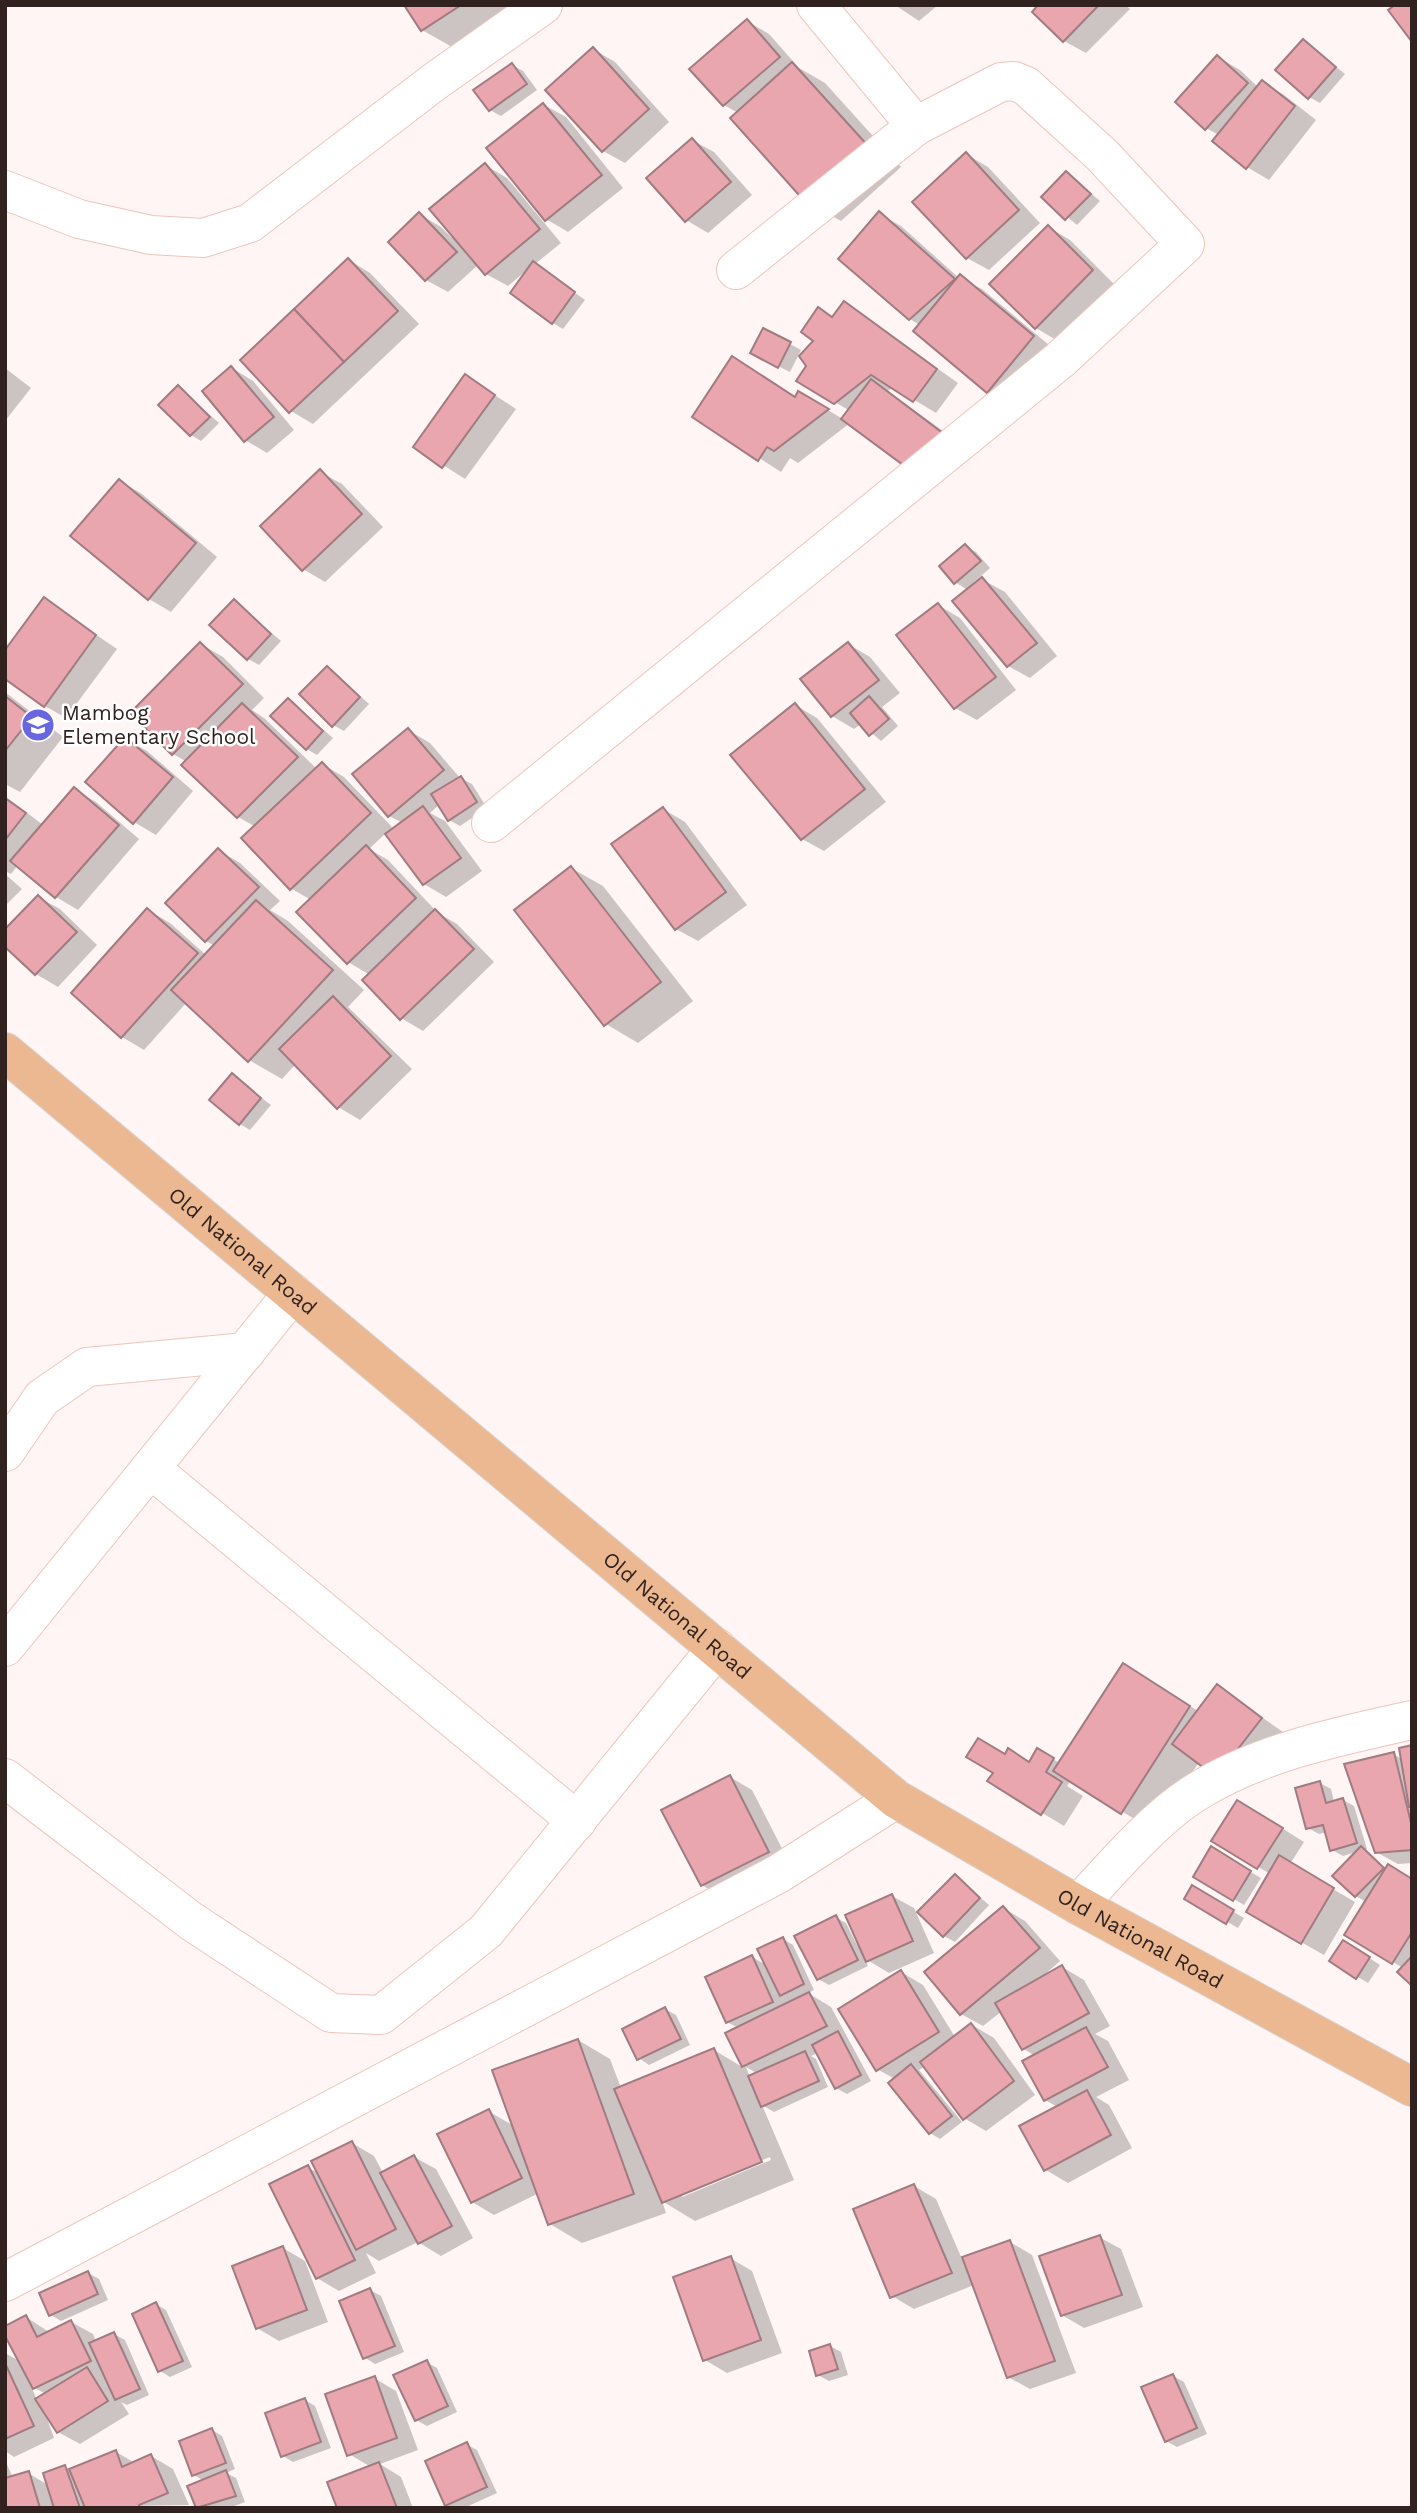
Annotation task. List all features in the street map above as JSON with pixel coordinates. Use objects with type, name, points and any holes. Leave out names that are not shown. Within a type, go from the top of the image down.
[{"type":"main road","name":"Old National Road","points":[[5,1052],[896,1799],[1078,1905],[1412,2087]]},
{"type":"street","points":[[5,190],[79,219],[151,234],[203,238],[250,223],[433,82],[543,5]]},
{"type":"street","points":[[816,5],[916,126]]},
{"type":"street","points":[[491,823],[1060,360],[1185,244],[1102,155],[1026,86],[1014,81],[1001,82],[916,126],[736,270]]},
{"type":"street","points":[[5,1647],[293,1293]]},
{"type":"street","points":[[5,1452],[42,1398],[88,1367],[246,1352]]},
{"type":"street","points":[[151,1469],[578,1821]]},
{"type":"street","points":[[5,1779],[191,1921],[331,2013],[381,2015],[486,1930],[717,1648]]},
{"type":"street","points":[[1078,1905],[1135,1844],[1197,1791],[1260,1760],[1412,1720]]},
{"type":"street","points":[[5,2282],[778,1874],[896,1799]]},
{"type":"building","points":[[404,5],[461,5],[421,31]]},
{"type":"building","points":[[1038,5],[1099,5],[1063,42],[1032,12]]},
{"type":"building","points":[[1395,5],[1412,5],[1412,42],[1388,10]]},
{"type":"building","points":[[747,19],[780,57],[723,106],[689,69]]},
{"type":"building","points":[[1303,39],[1336,67],[1308,99],[1275,70]]},
{"type":"building","points":[[593,47],[649,109],[602,152],[545,90]]},
{"type":"building","points":[[1217,55],[1248,83],[1205,130],[1175,102]]},
{"type":"building","points":[[792,62],[870,148],[807,204],[730,118]]},
{"type":"building","points":[[512,63],[527,84],[489,111],[473,90]]},
{"type":"building","points":[[1262,80],[1295,106],[1246,169],[1212,141]]},
{"type":"building","points":[[543,103],[602,175],[545,221],[486,148]]},
{"type":"building","points":[[692,138],[731,182],[685,222],[646,178]]},
{"type":"building","points":[[966,152],[1019,210],[966,259],[912,202]]},
{"type":"building","points":[[485,163],[540,229],[485,275],[429,209]]},
{"type":"building","points":[[1066,171],[1091,194],[1065,220],[1041,197]]},
{"type":"building","points":[[879,211],[955,279],[909,320],[838,259]]},
{"type":"building","points":[[419,212],[457,252],[425,281],[388,242]]},
{"type":"building","points":[[1048,225],[1093,270],[1035,329],[989,284]]},
{"type":"building","points":[[348,258],[398,311],[344,362],[294,309]]},
{"type":"building","points":[[533,261],[575,292],[552,324],[510,293]]},
{"type":"building","points":[[960,274],[1034,336],[987,393],[913,331]]},
{"type":"building","points":[[844,301],[937,369],[913,402],[871,375],[834,404],[796,381],[806,366],[799,356],[813,341],[801,332],[818,307],[832,317]]},
{"type":"building","points":[[294,309],[344,362],[289,413],[240,360]]},
{"type":"building","points":[[763,328],[791,342],[778,368],[750,353]]},
{"type":"building","points":[[732,356],[795,397],[798,391],[829,409],[774,451],[767,447],[758,461],[692,417]]},
{"type":"building","points":[[231,366],[274,417],[244,442],[202,391]]},
{"type":"building","points":[[465,374],[495,395],[442,468],[413,447]]},
{"type":"building","points":[[871,379],[944,434],[914,473],[841,419]]},
{"type":"building","points":[[178,385],[210,417],[190,436],[158,405]]},
{"type":"building","points":[[320,469],[362,514],[302,571],[260,526]]},
{"type":"building","points":[[119,479],[196,543],[148,600],[70,536]]},
{"type":"building","points":[[965,544],[981,561],[954,584],[939,566]]},
{"type":"building","points":[[982,577],[1037,643],[1007,667],[952,601]]},
{"type":"building","points":[[44,597],[96,635],[44,707],[5,679],[5,650]]},
{"type":"building","points":[[234,599],[271,634],[247,660],[209,625]]},
{"type":"building","points":[[938,603],[996,677],[954,709],[896,635]]},
{"type":"building","points":[[200,642],[243,684],[172,755],[130,713]]},
{"type":"building","points":[[848,642],[879,680],[831,717],[800,679]]},
{"type":"building","points":[[327,666],[360,697],[332,727],[299,694]]},
{"type":"building","points":[[5,696],[32,717],[5,751]]},
{"type":"building","points":[[869,696],[889,719],[869,736],[850,713]]},
{"type":"building","points":[[288,698],[323,731],[306,750],[270,716]]},
{"type":"building","points":[[242,703],[298,757],[237,818],[181,765]]},
{"type":"building","points":[[795,703],[865,789],[801,840],[730,755]]},
{"type":"building","points":[[408,728],[444,770],[388,817],[352,774]]},
{"type":"building","points":[[125,737],[173,777],[133,824],[85,782]]},
{"type":"building","points":[[322,762],[371,813],[290,890],[241,838]]},
{"type":"building","points":[[461,776],[477,802],[448,821],[431,794]]},
{"type":"building","points":[[74,787],[119,825],[55,898],[10,861]]},
{"type":"building","points":[[5,798],[26,813],[5,840]]},
{"type":"building","points":[[423,806],[461,858],[423,885],[385,834]]},
{"type":"building","points":[[663,807],[726,892],[675,930],[611,844]]},
{"type":"building","points":[[366,845],[416,898],[347,964],[296,912]]},
{"type":"building","points":[[218,848],[259,887],[205,942],[165,903]]},
{"type":"building","points":[[571,866],[661,982],[604,1026],[514,910]]},
{"type":"building","points":[[38,895],[77,932],[35,975],[5,947],[5,929]]},
{"type":"building","points":[[256,900],[333,970],[248,1062],[171,990]]},
{"type":"building","points":[[147,908],[198,953],[121,1038],[71,993]]},
{"type":"building","points":[[435,909],[474,949],[400,1020],[362,980]]},
{"type":"building","points":[[333,996],[391,1056],[337,1109],[279,1049]]},
{"type":"building","points":[[232,1073],[261,1098],[239,1125],[209,1100]]},
{"type":"building","points":[[1123,1663],[1190,1706],[1121,1814],[1053,1771]]},
{"type":"building","points":[[1217,1684],[1262,1718],[1216,1777],[1172,1744]]},
{"type":"building","points":[[978,1738],[1005,1754],[1008,1748],[1029,1762],[1037,1748],[1054,1758],[1046,1772],[1062,1782],[1041,1815],[987,1781],[993,1773],[966,1757]]},
{"type":"building","points":[[1412,1745],[1412,1807],[1409,1807],[1399,1748]]},
{"type":"building","points":[[1394,1752],[1412,1827],[1412,1850],[1375,1853],[1344,1764]]},
{"type":"building","points":[[730,1775],[769,1852],[701,1886],[661,1810]]},
{"type":"building","points":[[1320,1781],[1326,1803],[1343,1798],[1357,1843],[1330,1851],[1323,1825],[1306,1829],[1295,1788]]},
{"type":"building","points":[[1237,1800],[1283,1828],[1257,1869],[1211,1841]]},
{"type":"building","points":[[1211,1846],[1251,1871],[1233,1901],[1193,1877]]},
{"type":"building","points":[[1361,1846],[1384,1868],[1355,1897],[1332,1876]]},
{"type":"building","points":[[1279,1855],[1334,1888],[1301,1944],[1246,1912]]},
{"type":"building","points":[[1388,1864],[1412,1879],[1412,1932],[1392,1964],[1344,1935]]},
{"type":"building","points":[[955,1874],[980,1898],[943,1937],[917,1912]]},
{"type":"building","points":[[1192,1885],[1234,1910],[1226,1924],[1184,1899]]},
{"type":"building","points":[[892,1894],[913,1941],[866,1962],[845,1915]]},
{"type":"building","points":[[1003,1906],[1040,1948],[960,2015],[924,1972]]},
{"type":"building","points":[[836,1915],[858,1960],[817,1980],[794,1936]]},
{"type":"building","points":[[783,1937],[804,1984],[780,1996],[757,1949]]},
{"type":"building","points":[[1343,1940],[1370,1957],[1356,1979],[1329,1961]]},
{"type":"building","points":[[752,1955],[773,2002],[726,2023],[705,1977]]},
{"type":"building","points":[[1412,1956],[1412,1986],[1397,1972]]},
{"type":"building","points":[[1062,1965],[1089,2013],[1022,2050],[995,2003]]},
{"type":"building","points":[[901,1970],[939,2032],[876,2071],[838,2009]]},
{"type":"building","points":[[809,1992],[827,2026],[742,2067],[725,2033]]},
{"type":"building","points":[[665,2007],[681,2039],[637,2060],[622,2029]]},
{"type":"building","points":[[971,2023],[1014,2081],[963,2120],[920,2062]]},
{"type":"building","points":[[1086,2027],[1108,2067],[1044,2101],[1022,2061]]},
{"type":"building","points":[[838,2031],[861,2075],[835,2089],[812,2045]]},
{"type":"building","points":[[578,2039],[634,2194],[548,2225],[492,2070]]},
{"type":"building","points":[[714,2048],[762,2162],[662,2203],[614,2089]]},
{"type":"building","points":[[805,2051],[819,2081],[761,2107],[748,2076]]},
{"type":"building","points":[[911,2064],[952,2116],[929,2134],[888,2083]]},
{"type":"building","points":[[1087,2090],[1111,2135],[1044,2171],[1019,2126]]},
{"type":"building","points":[[489,2109],[522,2178],[471,2203],[437,2134]]},
{"type":"building","points":[[352,2141],[396,2229],[356,2250],[311,2161]]},
{"type":"building","points":[[414,2155],[452,2226],[418,2244],[380,2173]]},
{"type":"building","points":[[308,2165],[355,2260],[316,2279],[269,2184]]},
{"type":"building","points":[[914,2184],[952,2273],[890,2298],[853,2209]]},
{"type":"building","points":[[1100,2235],[1122,2295],[1061,2316],[1039,2256]]},
{"type":"building","points":[[1010,2240],[1055,2361],[1007,2378],[962,2257]]},
{"type":"building","points":[[283,2246],[307,2310],[256,2329],[232,2266]]},
{"type":"building","points":[[731,2256],[761,2340],[703,2361],[673,2277]]},
{"type":"building","points":[[88,2271],[98,2294],[49,2316],[39,2293]]},
{"type":"building","points":[[370,2288],[395,2346],[363,2359],[339,2301]]},
{"type":"building","points":[[156,2302],[183,2361],[158,2372],[132,2314]]},
{"type":"building","points":[[26,2315],[37,2337],[71,2320],[91,2361],[33,2389],[5,2336],[5,2326]]},
{"type":"building","points":[[114,2332],[140,2389],[115,2400],[89,2343]]},
{"type":"building","points":[[830,2344],[838,2369],[816,2376],[809,2351]]},
{"type":"building","points":[[427,2360],[448,2406],[415,2421],[393,2375]]},
{"type":"building","points":[[5,2363],[34,2426],[5,2439]]},
{"type":"building","points":[[87,2367],[108,2401],[57,2433],[35,2399]]},
{"type":"building","points":[[1173,2374],[1197,2428],[1165,2442],[1141,2387]]},
{"type":"building","points":[[375,2376],[397,2438],[347,2456],[325,2394]]},
{"type":"building","points":[[305,2398],[321,2442],[281,2457],[265,2413]]},
{"type":"building","points":[[212,2428],[226,2463],[192,2476],[179,2441]]},
{"type":"building","points":[[467,2442],[487,2487],[445,2506],[425,2461]]},
{"type":"building","points":[[116,2450],[122,2467],[151,2454],[168,2493],[139,2505],[140,2508],[85,2508],[69,2469]]},
{"type":"building","points":[[379,2462],[397,2508],[337,2508],[327,2482]]},
{"type":"building","points":[[65,2465],[80,2508],[54,2508],[43,2473]]},
{"type":"building","points":[[226,2470],[236,2496],[196,2508],[187,2486]]},
{"type":"building","points":[[29,2471],[40,2508],[5,2508],[5,2478]]},
{"type":"place","name":"Mambog Elementary School","points":[[38,725]]}]
